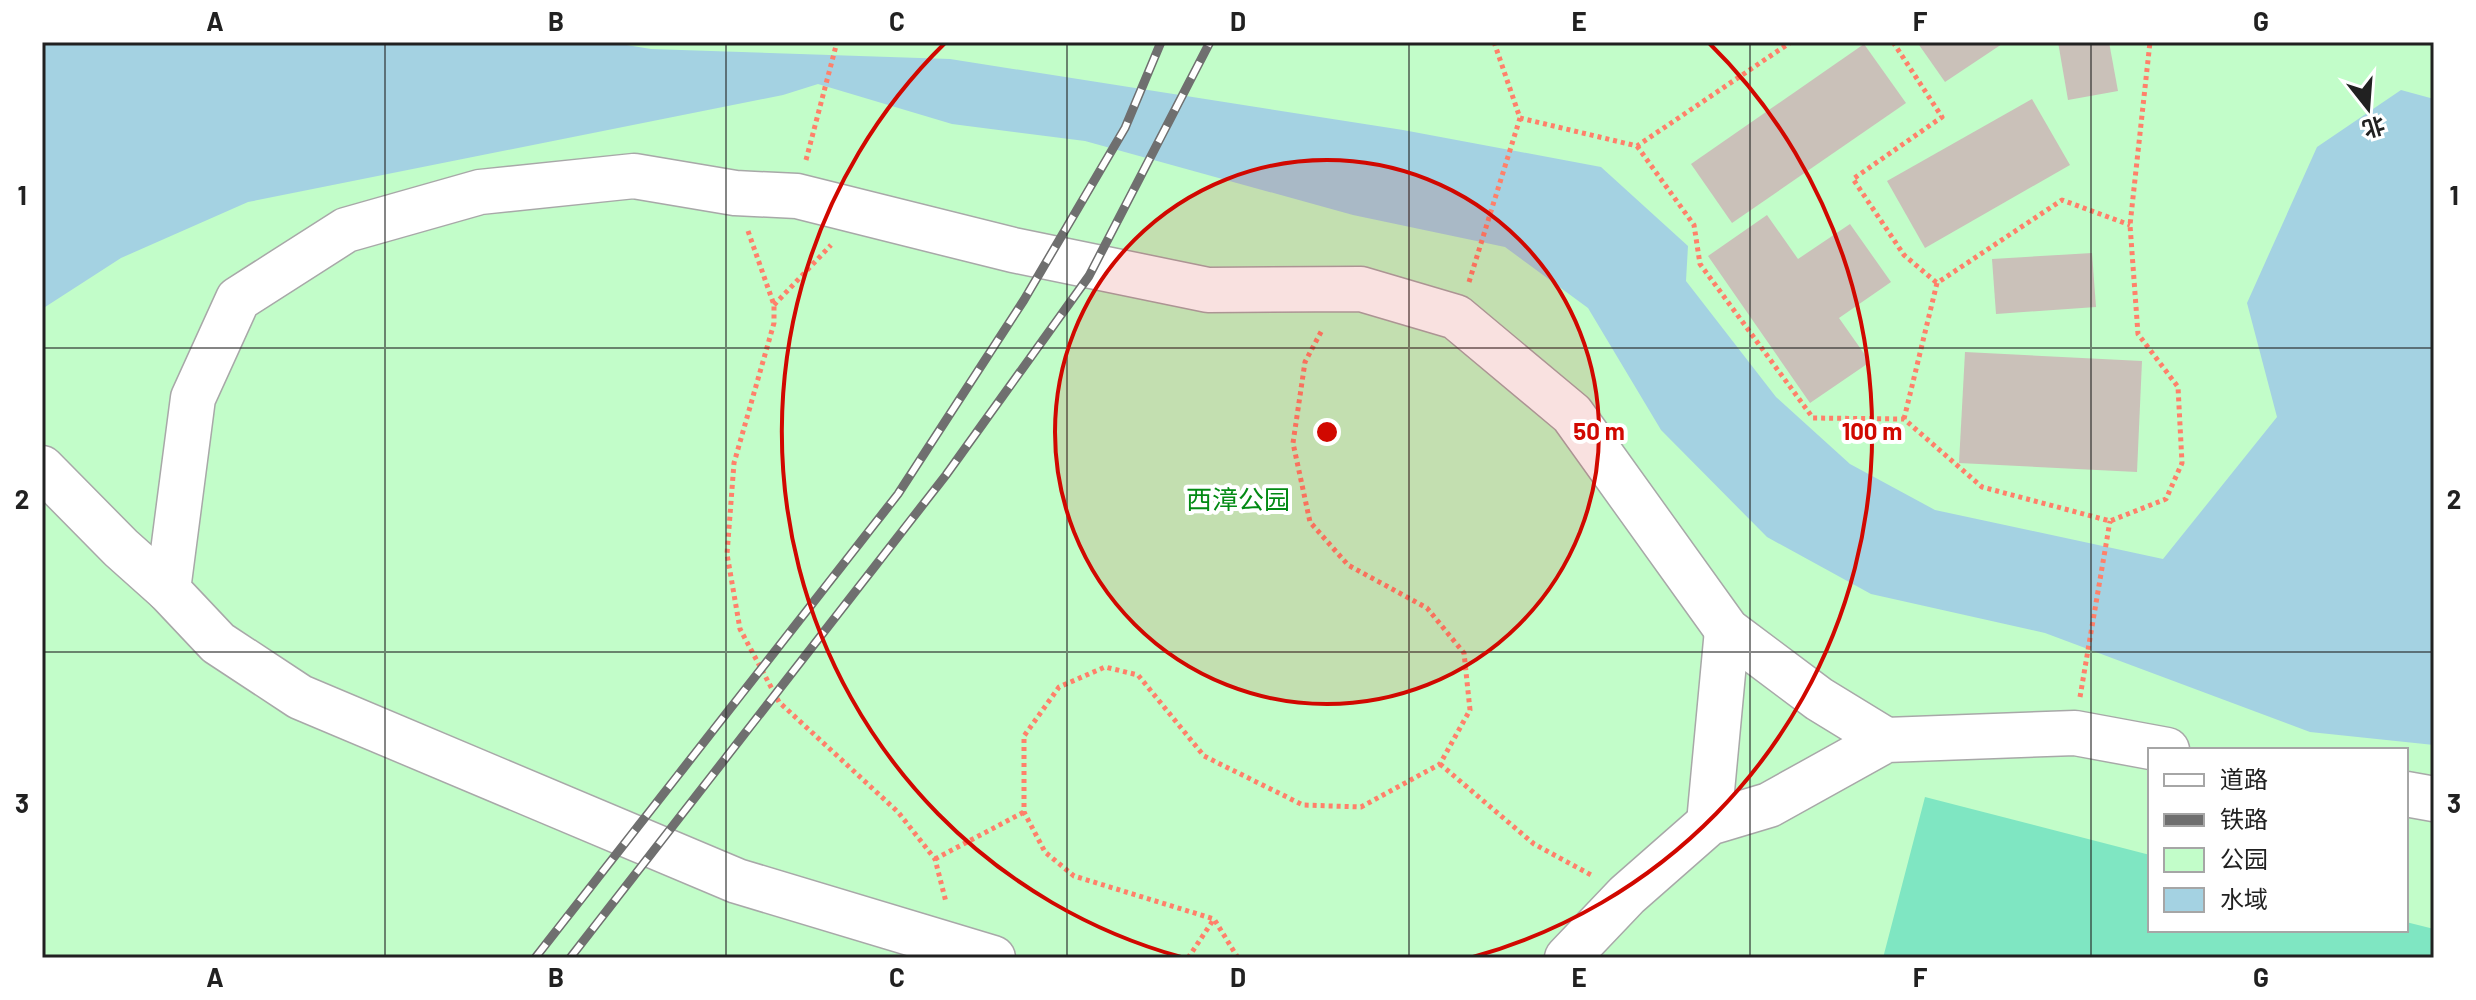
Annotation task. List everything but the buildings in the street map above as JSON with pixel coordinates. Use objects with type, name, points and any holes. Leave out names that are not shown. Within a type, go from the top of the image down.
[{"type":"lane","points":[[168,590],[193,398],[238,299],[346,230],[480,192],[634,176],[735,193],[797,196],[860,214],[1208,290],[1361,289],[1456,317],[1572,414],[1727,630],[1819,699],[1886,740]]},
{"type":"lane","points":[[42,468],[218,643],[300,697],[737,881],[975,953]]},
{"type":"lane","points":[[1709,823],[1727,630]]},
{"type":"lane","points":[[1567,958],[1627,895],[1709,823],[1769,805],[1886,740],[2075,733],[2156,748]]},
{"type":"lane","points":[[2408,794],[2434,799]]},
{"type":"path","points":[[807,157],[837,42]]},
{"type":"path","points":[[1474,269],[1520,118],[1494,42]]},
{"type":"path","points":[[1637,146],[1791,42]]},
{"type":"path","points":[[1893,42],[1942,117],[1853,179],[1904,255],[1937,283]]},
{"type":"path","points":[[1520,118],[1637,146],[1694,225],[1700,264],[1813,418],[1904,419],[1982,487],[2110,521],[2166,499],[2182,463],[2178,387],[2138,334],[2130,225],[2150,42]]},
{"type":"path","points":[[735,193],[774,305],[774,323],[734,463],[727,554],[740,629],[779,702],[898,812],[935,859],[975,953]]},
{"type":"path","points":[[1904,419],[1937,283],[2062,200],[2130,225]]},
{"type":"path","points":[[774,305],[860,214]]},
{"type":"path","points":[[1238,958],[1214,919],[1074,876],[1045,852],[1024,812],[1024,736],[1059,687],[1105,667],[1138,675],[1204,756],[1303,805],[1361,807],[1440,764],[1470,710],[1464,653],[1427,608],[1348,565],[1310,522],[1293,443],[1305,362],[1344,289]]},
{"type":"path","points":[[2086,652],[2110,521]]},
{"type":"path","points":[[1440,764],[1534,844],[1627,895]]},
{"type":"path","points":[[935,859],[1024,812]]},
{"type":"path","points":[[1188,958],[1214,919]]},
{"type":"green space","name":"西漳公园","points":[[42,42],[2434,42],[2434,958],[42,958]]},
{"type":"green space","points":[[1925,797],[2148,854],[2148,932],[2408,932],[2408,922],[2434,929],[2434,958],[1883,958]]},
{"type":"water","points":[[42,42],[608,42],[651,49],[950,59],[1403,130],[1601,167],[1688,246],[1686,281],[1776,397],[1850,464],[1935,510],[2163,559],[2277,417],[2247,303],[2317,147],[2401,90],[2434,99],[2434,745],[2310,732],[2045,633],[1871,594],[1767,537],[1661,430],[1588,308],[1505,247],[1353,215],[1085,141],[952,124],[818,84],[783,95],[248,202],[121,258],[42,309]]},
{"type":"railway","points":[[535,958],[898,494],[1024,300],[1125,128],[1161,42]]},
{"type":"railway","points":[[570,958],[946,475],[1089,276],[1210,42]]}]
